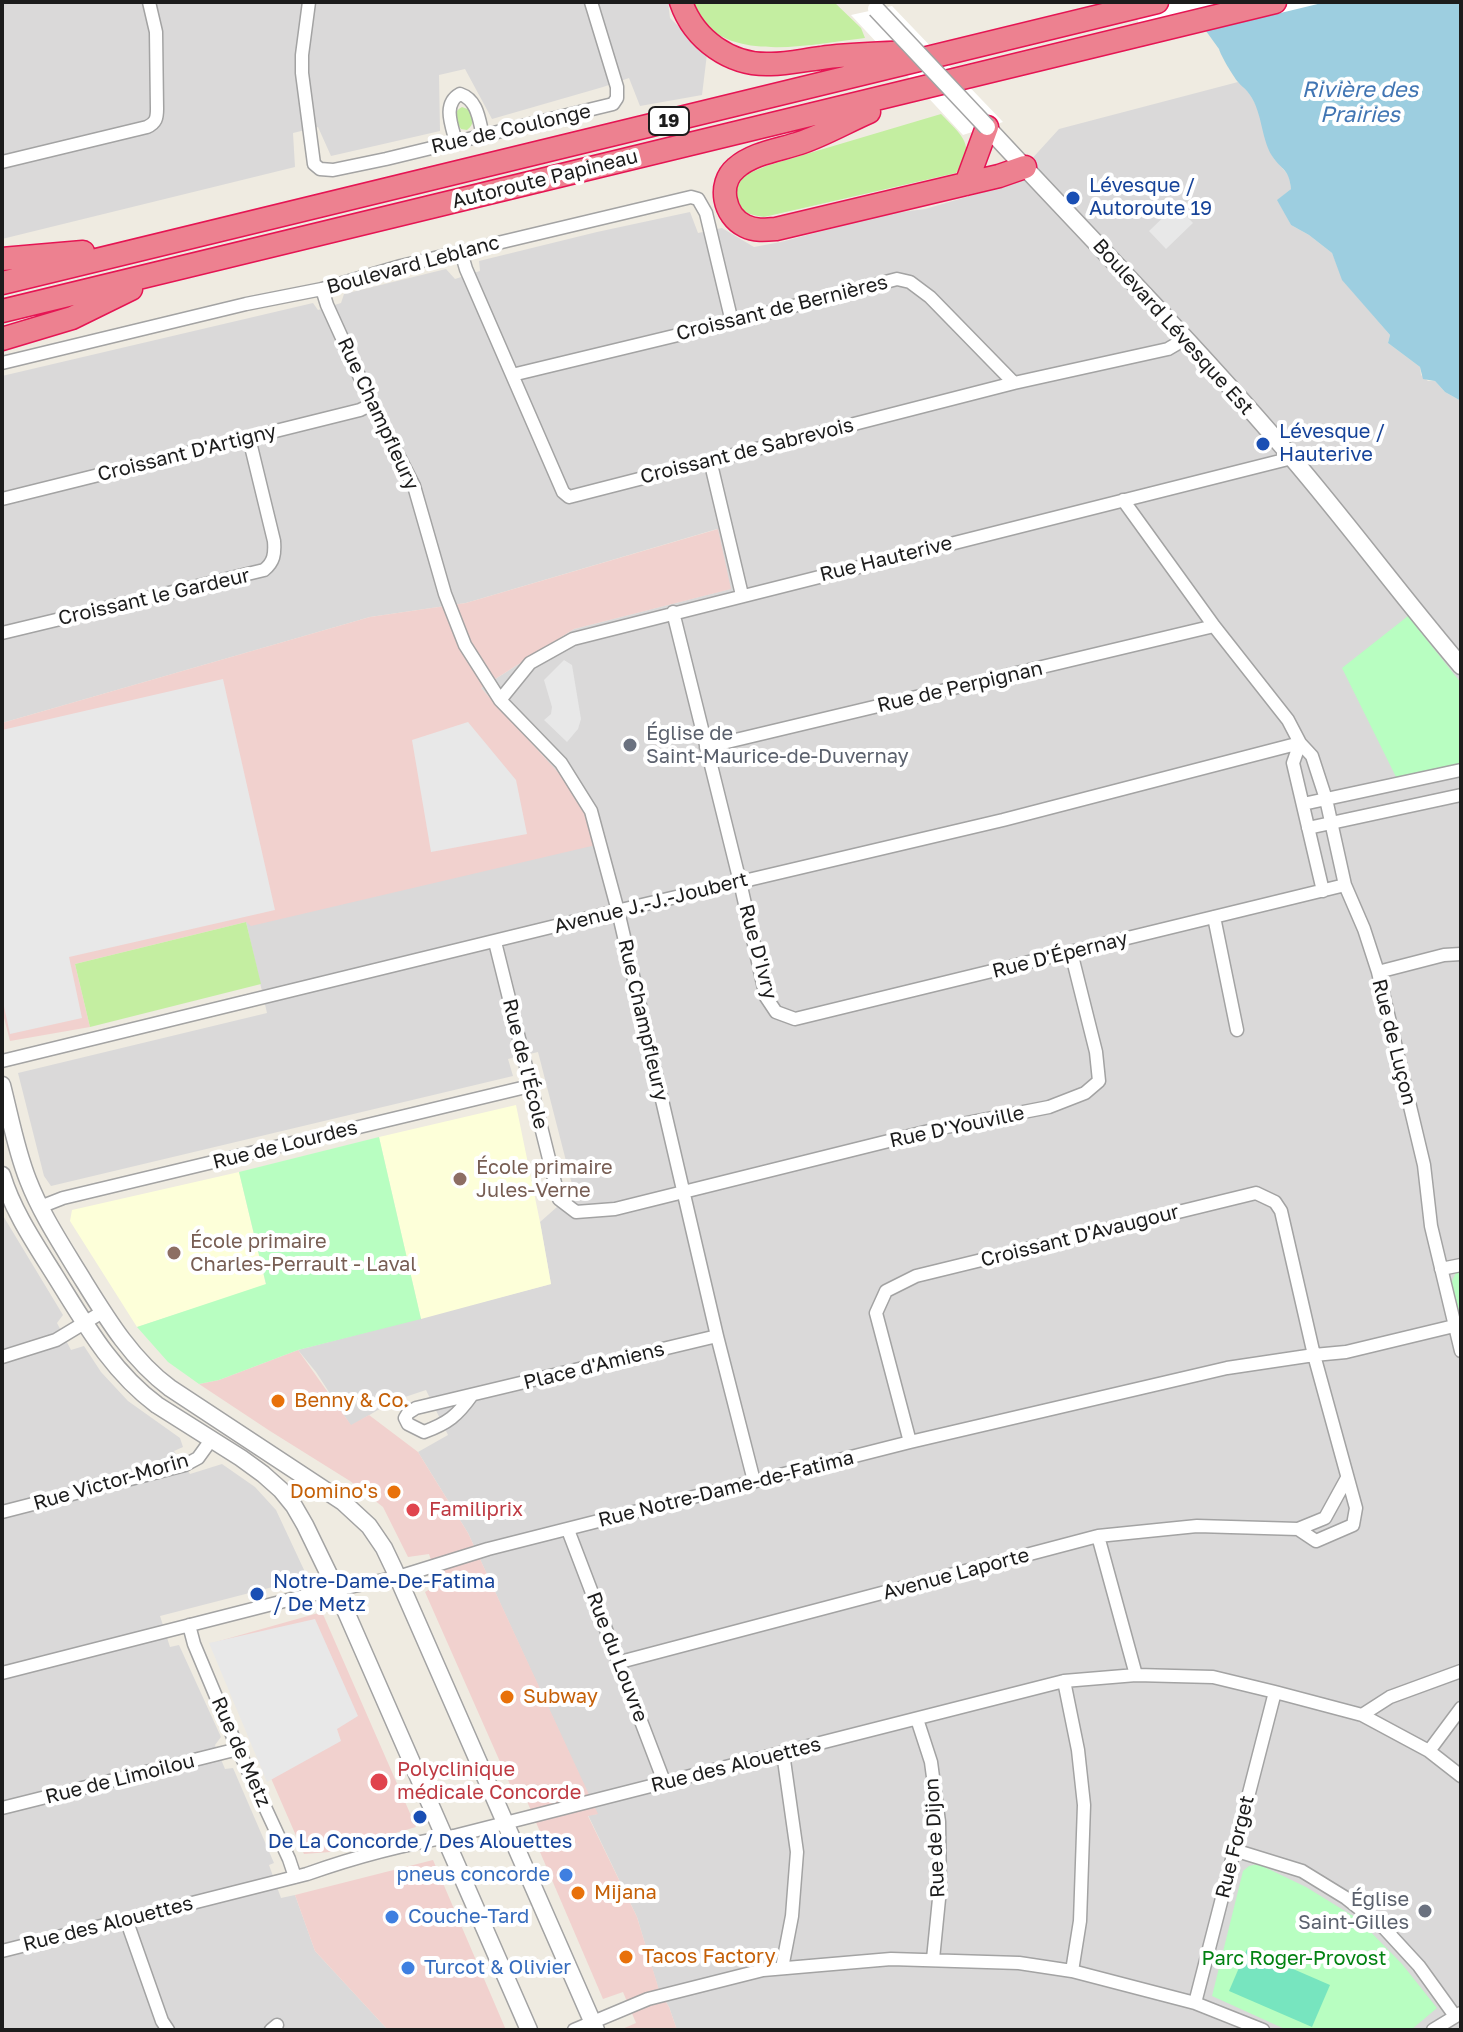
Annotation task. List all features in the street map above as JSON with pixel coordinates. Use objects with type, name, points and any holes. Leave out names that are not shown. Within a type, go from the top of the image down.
[{"type":"highway","points":[[681,2],[687,17],[708,42],[726,55],[747,62],[772,64],[968,48]]},
{"type":"highway","name":"Autoroute Papineau","points":[[2,311],[1275,2]]},
{"type":"highway","name":"Autoroute Papineau","points":[[2,283],[1146,5]]},
{"type":"highway","points":[[917,89],[803,142],[760,155],[738,166],[726,184],[727,207],[731,214],[742,224],[764,230],[865,209],[1025,167]]},
{"type":"highway","points":[[966,184],[987,127]]},
{"type":"highway","points":[[2,259],[160,246]]},
{"type":"highway","points":[[2,339],[72,318],[168,271]]},
{"type":"street","points":[[2,162],[154,123],[157,118],[156,42],[149,2]]},
{"type":"street","name":"Rue de Coulonge","points":[[309,2],[301,64],[303,90],[314,164],[327,170],[609,106],[616,101],[617,87],[591,2]]},
{"type":"street","name":"Boulevard Lévesque Est","points":[[873,6],[1185,339],[1292,458],[1461,666]]},
{"type":"street","points":[[456,142],[449,108],[453,98],[460,94],[474,104],[483,136]]},
{"type":"street","name":"Boulevard Leblanc","points":[[2,363],[246,304],[322,289],[687,197],[695,197],[701,202],[706,213],[732,322]]},
{"type":"street","name":"Croissant de Sabrevois","points":[[461,252],[563,492],[569,497],[1014,383],[1168,349],[1185,339]]},
{"type":"street","name":"Croissant de Bernières","points":[[512,375],[897,279],[910,282],[930,297],[1014,383]]},
{"type":"street","name":"Rue Champfleury","points":[[322,289],[372,404],[414,486],[445,594],[465,645],[500,700],[561,763],[591,811],[618,911],[754,1481]]},
{"type":"street","name":"Croissant D'Artigny","points":[[2,499],[360,410],[372,404]]},
{"type":"street","name":"Croissant le Gardeur","points":[[2,633],[264,570],[272,562],[275,550],[249,438]]},
{"type":"street","name":"Rue Hauterive","points":[[500,700],[530,663],[573,639],[1292,458]]},
{"type":"street","points":[[710,460],[742,595]]},
{"type":"street","name":"Rue de Luçon","points":[[1123,500],[1312,756],[1326,799],[1345,885],[1378,972],[1424,1165],[1431,1226],[1461,1351]]},
{"type":"street","name":"Rue D'Ivry","points":[[673,612],[766,997],[776,1012]]},
{"type":"street","name":"Rue de Perpignan","points":[[706,747],[1214,626]]},
{"type":"street","points":[[1300,743],[1293,763],[1323,891]]},
{"type":"street","name":"Avenue J.-J.-Joubert","points":[[2,1061],[1003,820],[1300,743]]},
{"type":"street","points":[[1303,804],[1461,770]]},
{"type":"street","points":[[1308,828],[1461,795]]},
{"type":"street","name":"Rue D'Épernay","points":[[776,1012],[795,1019],[1345,885]]},
{"type":"street","points":[[1214,917],[1237,1030]]},
{"type":"street","name":"Rue de l'École","points":[[495,942],[559,1199],[576,1212],[615,1209],[683,1192]]},
{"type":"street","name":"Rue D'Youville","points":[[683,1192],[941,1128],[1049,1107],[1085,1093],[1099,1081],[1096,1052],[1071,952]]},
{"type":"street","points":[[1378,972],[1444,955],[1461,954]]},
{"type":"street","points":[[2,1085],[25,1173],[40,1207],[133,1352],[165,1384],[352,1509],[377,1537],[398,1577],[594,2026]]},
{"type":"street","name":"Rue de Lourdes","points":[[40,1207],[63,1198],[530,1086]]},
{"type":"street","points":[[2,1175],[23,1224],[113,1364],[141,1393],[263,1474],[288,1498],[310,1534],[336,1589],[529,2030]]},
{"type":"street","name":"Croissant D'Avaugour","points":[[910,1442],[876,1313],[886,1291],[916,1276],[1256,1193],[1275,1202],[1281,1211],[1314,1355]]},
{"type":"street","points":[[1441,1269],[1461,1265]]},
{"type":"street","points":[[2,1357],[48,1343],[104,1311]]},
{"type":"street","name":"Rue Notre-Dame-de-Fatima","points":[[2,1673],[336,1589],[398,1577],[488,1549],[910,1442],[1227,1368],[1346,1352],[1454,1326]]},
{"type":"street","name":"Place d'Amiens","points":[[472,1395],[459,1413],[424,1432],[408,1424],[405,1418],[416,1408],[717,1336]]},
{"type":"street","name":"Avenue Laporte","points":[[620,1662],[1098,1536],[1197,1526],[1298,1529],[1316,1541],[1353,1525],[1356,1508],[1314,1355]]},
{"type":"street","name":"Rue Victor-Morin","points":[[2,1512],[185,1465],[198,1458],[211,1440]]},
{"type":"street","points":[[1298,1529],[1325,1518],[1347,1478]]},
{"type":"street","name":"Rue du Louvre","points":[[568,1530],[665,1784]]},
{"type":"street","points":[[1098,1536],[1136,1675]]},
{"type":"street","name":"Rue de Metz","points":[[189,1625],[238,1749],[295,1877]]},
{"type":"street","points":[[1362,1715],[1390,1697],[1461,1671]]},
{"type":"street","name":"Rue des Alouettes","points":[[2,1951],[295,1877],[353,1859],[665,1784],[1064,1681],[1136,1675],[1213,1677],[1362,1715],[1429,1751],[1461,1776]]},
{"type":"street","points":[[1064,1681],[1078,1750],[1084,1805],[1080,1921],[1072,1971]]},
{"type":"street","name":"Rue Forget","points":[[1195,2003],[1275,1692]]},
{"type":"street","points":[[1429,1751],[1461,1708]]},
{"type":"street","name":"Rue de Dijon","points":[[917,1719],[931,1762],[939,1822],[940,1889],[933,1959]]},
{"type":"street","name":"Rue de Limoilou","points":[[2,1808],[238,1749]]},
{"type":"street","points":[[782,1968],[792,1916],[797,1852],[783,1753]]},
{"type":"street","points":[[1234,1850],[1302,1871],[1346,1898],[1384,1928],[1458,2014],[1433,2030]]},
{"type":"street","points":[[126,1919],[162,2021],[168,2030]]},
{"type":"street","points":[[574,2030],[594,2026],[648,1999],[763,1970],[891,1959],[1019,1963],[1072,1971],[1195,2003],[1263,2030]]},
{"type":"shaded area","points":[[2,2],[668,2],[670,18],[707,54],[702,95],[640,106],[629,78],[492,119],[465,69],[439,75],[440,131],[331,156],[318,127],[293,133],[295,167],[2,239]]},
{"type":"shaded area","points":[[1238,82],[1258,108],[1272,156],[1289,176],[1291,189],[1278,200],[1291,225],[1332,253],[1343,280],[1390,335],[1388,343],[1420,367],[1421,375],[1428,381],[1435,381],[1445,392],[1461,401],[1461,2030],[677,2030],[659,1991],[637,1917],[588,1815],[597,1814],[468,1533],[418,1452],[448,1435],[426,1390],[393,1401],[351,1426],[298,1350],[551,1284],[540,1222],[574,1192],[538,1052],[508,1059],[513,1076],[51,1186],[44,1176],[18,1073],[267,1013],[246,922],[546,759],[481,688],[574,629],[730,589],[717,529],[466,603],[370,617],[2,723],[2,376],[313,303],[318,310],[341,303],[344,294],[446,269],[455,279],[480,271],[479,261],[690,212],[698,233],[722,228],[754,247],[886,214],[925,209],[1008,185],[1059,129]]},
{"type":"shaded area","points":[[1176,205],[1193,223],[1166,249],[1149,231]]},
{"type":"shaded area","points":[[718,529],[731,589],[574,629],[481,688],[567,782],[583,807],[596,845],[251,926],[246,922],[75,964],[90,1027],[10,1041],[2,1010],[2,723],[370,617],[466,603]]},
{"type":"shaded area","points":[[564,660],[572,665],[581,719],[578,729],[567,742],[544,720],[551,714],[552,707],[544,680]]},
{"type":"shaded area","points":[[223,679],[275,910],[69,957],[82,1018],[10,1034],[2,997],[2,730]]},
{"type":"shaded area","points":[[468,722],[516,780],[527,834],[431,852],[412,740]]},
{"type":"shaded area","name":"École primaire Jules-Verne","points":[[516,1105],[551,1284],[421,1319],[379,1137]]},
{"type":"shaded area","name":"École primaire Charles-Perrault - Laval","points":[[239,1172],[266,1285],[137,1327],[70,1221],[72,1210]]},
{"type":"shaded area","points":[[2,1214],[63,1315],[57,1323],[71,1350],[84,1346],[101,1372],[128,1401],[180,1438],[183,1447],[174,1451],[190,1474],[222,1464],[255,1487],[276,1510],[305,1572],[300,1580],[160,1616],[170,1647],[179,1645],[221,1737],[215,1745],[225,1769],[233,1768],[274,1863],[269,1865],[281,1898],[295,1895],[315,1951],[388,2030],[2,2030]]},
{"type":"shaded area","points":[[298,1350],[351,1425],[369,1415],[418,1452],[468,1533],[598,1814],[588,1816],[637,1917],[659,1990],[677,2030],[620,2030],[636,2023],[623,1992],[603,1999],[537,1845],[544,1841],[526,1799],[516,1798],[425,1592],[439,1584],[429,1554],[408,1557],[383,1507],[350,1481],[199,1384],[219,1380]]},
{"type":"shaded area","points":[[322,1612],[416,1827],[330,1852],[304,1854],[212,1643]]},
{"type":"shaded area","points":[[315,1619],[358,1716],[337,1729],[341,1741],[267,1782],[209,1643]]},
{"type":"shaded area","points":[[433,1860],[506,2030],[388,2030],[315,1951],[295,1895]]},
{"type":"green space","points":[[692,2],[834,2],[861,28],[865,38],[781,47],[739,43],[720,36],[705,24]]},
{"type":"green space","points":[[462,107],[470,110],[472,116],[467,130],[461,129],[456,120],[457,111]]},
{"type":"green space","points":[[941,114],[960,135],[966,148],[966,155],[956,173],[764,217],[745,212],[739,205],[736,196],[738,186],[743,178],[754,171]]},
{"type":"green space","points":[[1408,616],[1461,683],[1461,768],[1397,779],[1342,668]]},
{"type":"green space","points":[[246,922],[261,984],[90,1027],[75,964]]},
{"type":"green space","points":[[379,1137],[421,1319],[298,1350],[219,1380],[199,1384],[168,1362],[137,1327],[266,1284],[239,1172]]},
{"type":"green space","points":[[1461,1269],[1461,1347],[1450,1286],[1457,1270]]},
{"type":"green space","name":"Parc Roger-Provost","points":[[1258,1864],[1306,1887],[1358,1919],[1402,1964],[1437,2008],[1411,2030],[1287,2030],[1212,1996],[1243,1871]]},
{"type":"green space","points":[[1247,1949],[1330,1985],[1312,2027],[1229,1991]]},
{"type":"water","name":"Rivière des Prairies","points":[[1185,2],[1461,2],[1461,401],[1445,392],[1435,381],[1423,379],[1420,367],[1388,343],[1390,335],[1342,280],[1332,253],[1291,225],[1277,200],[1291,189],[1289,177],[1268,148],[1256,106]]},
{"type":"pier","points":[[1133,2],[1326,2],[1144,46]]},
{"type":"pier","points":[[892,6],[1003,122],[963,135],[851,15]]},
{"type":"place","name":"Lévesque / Autoroute 19","points":[[1073,198]]},
{"type":"place","name":"Lévesque / Hauterive","points":[[1263,444]]},
{"type":"place","name":"Église de Saint-Maurice-de-Duvernay","points":[[630,745]]},
{"type":"place","name":"École primaire Jules-Verne","points":[[460,1179]]},
{"type":"place","name":"École primaire Charles-Perrault - Laval","points":[[174,1253]]},
{"type":"place","name":"Benny & Co.","points":[[278,1401]]},
{"type":"place","name":"Domino's","points":[[394,1492]]},
{"type":"place","name":"Familiprix","points":[[413,1510]]},
{"type":"place","name":"Notre-Dame-De-Fatima / De Metz","points":[[257,1594]]},
{"type":"place","name":"Subway","points":[[507,1697]]},
{"type":"place","name":"Polyclinique médicale Concorde","points":[[379,1782]]},
{"type":"place","name":"De La Concorde / Des Alouettes","points":[[420,1817]]},
{"type":"place","name":"pneus concorde","points":[[566,1875]]},
{"type":"place","name":"Mijana","points":[[578,1893]]},
{"type":"place","name":"Église Saint-Gilles","points":[[1425,1911]]},
{"type":"place","name":"Couche-Tard","points":[[392,1917]]},
{"type":"place","name":"Tacos Factory","points":[[626,1957]]},
{"type":"place","name":"Turcot & Olivier","points":[[408,1968]]}]
